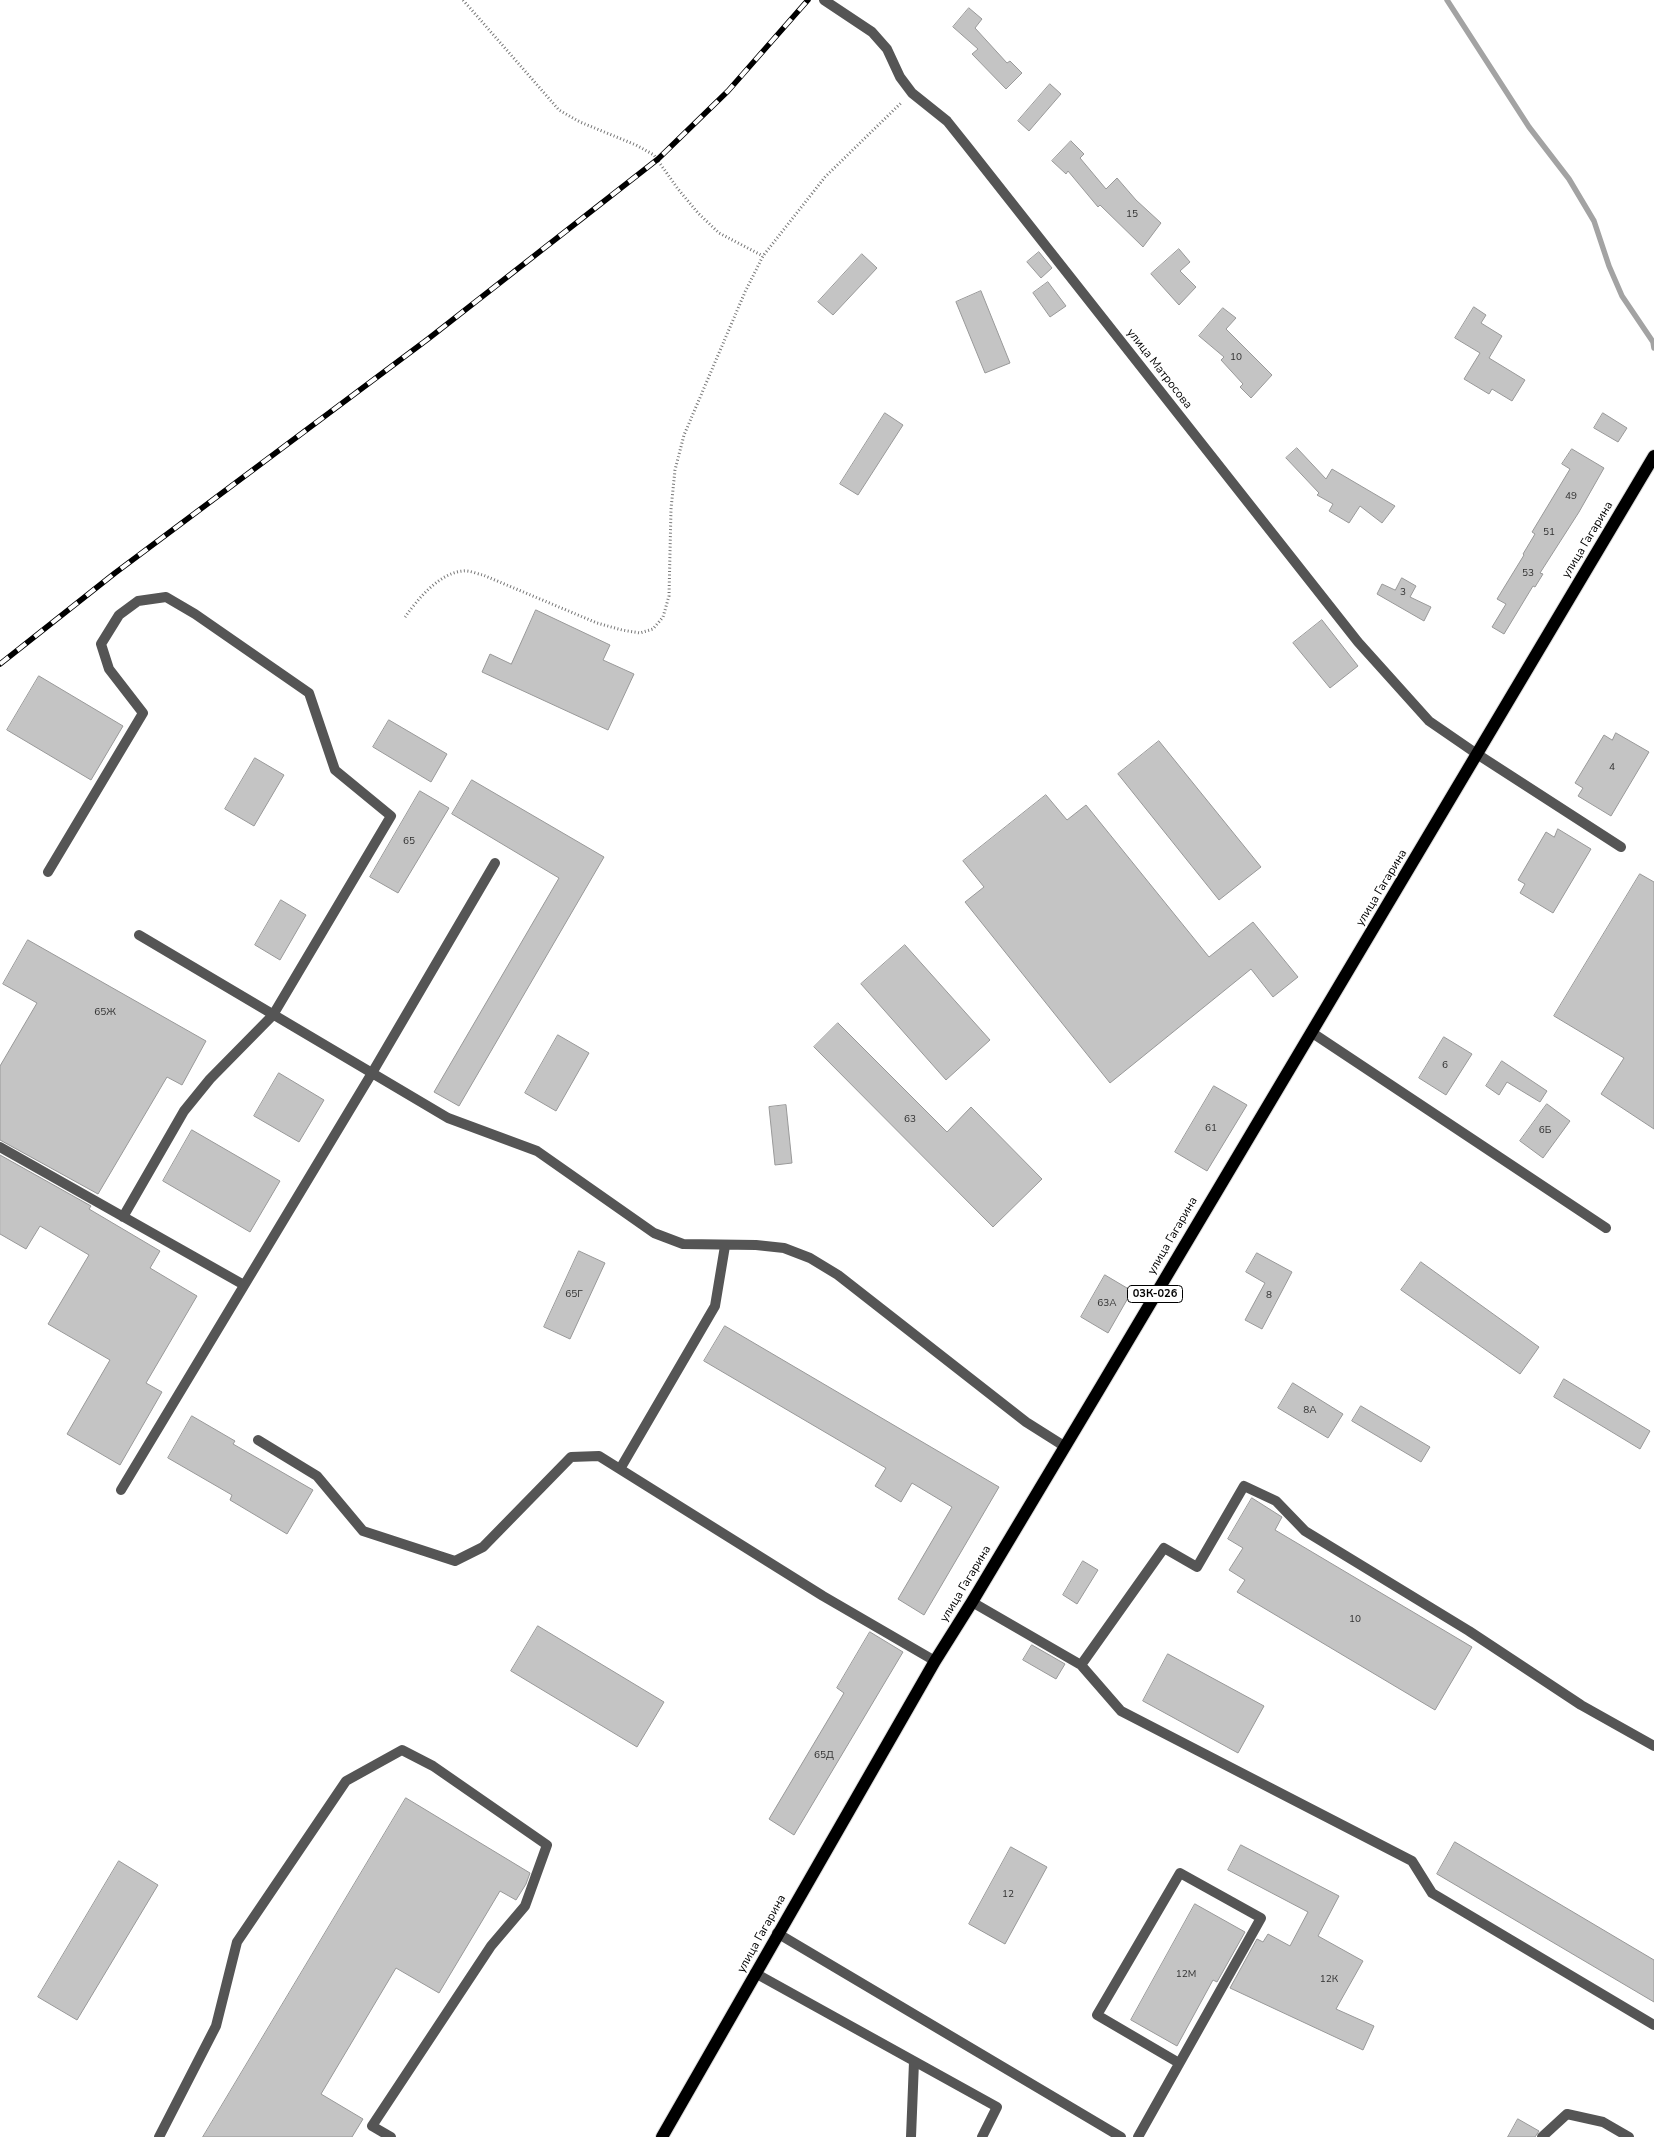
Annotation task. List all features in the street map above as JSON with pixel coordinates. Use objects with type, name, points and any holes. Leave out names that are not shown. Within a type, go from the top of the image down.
[{"type":"main road","name":"улица Гагарина","points":[[662,2137],[934,1661],[972,1602],[1654,456]]},
{"type":"street","name":"улица Матросова","points":[[824,0],[872,32],[887,49],[900,77],[912,93],[947,121],[1358,642],[1429,721],[1621,847]]},
{"type":"street","points":[[48,872],[143,713],[109,669],[100,644],[119,615],[138,600],[166,597],[195,614],[309,693],[335,770],[391,816],[273,1015],[210,1079],[184,1111],[123,1217]]},
{"type":"street","points":[[121,1490],[372,1073],[495,862]]},
{"type":"street","points":[[139,935],[448,1118],[537,1151],[654,1233],[683,1244],[756,1245],[784,1248],[810,1258],[838,1276],[1026,1422],[1064,1446]]},
{"type":"street","points":[[1311,1032],[1606,1228]]},
{"type":"street","points":[[0,1147],[244,1286]]},
{"type":"street","points":[[620,1469],[715,1306],[725,1246]]},
{"type":"street","points":[[258,1440],[318,1476],[363,1531],[455,1561],[483,1547],[571,1457],[599,1456],[823,1596],[934,1661]]},
{"type":"street","points":[[1081,1665],[1164,1548],[1196,1567],[1244,1486],[1276,1501],[1305,1531],[1469,1631],[1581,1705],[1654,1746]]},
{"type":"street","points":[[972,1602],[1081,1665],[1121,1711],[1412,1861],[1432,1893],[1654,2025]]},
{"type":"street","points":[[159,2137],[216,2026],[237,1942],[346,1780],[402,1750],[433,1766],[547,1845],[525,1906],[491,1946],[372,2126],[391,2137]]},
{"type":"street","points":[[1138,2137],[1261,1918],[1180,1873],[1097,2014],[1179,2063]]},
{"type":"street","points":[[777,1933],[1121,2137]]},
{"type":"street","points":[[756,1974],[997,2107],[982,2137]]},
{"type":"street","points":[[911,2137],[914,2062]]},
{"type":"street","points":[[1542,2137],[1567,2114],[1604,2122],[1629,2137]]},
{"type":"path","points":[[462,0],[559,110],[580,122],[636,145],[654,155],[698,213],[719,233],[763,256]]},
{"type":"path","points":[[405,617],[415,603],[429,589],[449,575],[464,571],[483,575],[597,623],[640,633],[653,629],[663,617],[669,596],[671,509],[675,470],[684,435],[763,256],[825,176],[912,93]]},
{"type":"building","points":[[969,8],[982,19],[975,28],[1007,63],[1010,61],[1022,73],[1006,89],[972,54],[978,49],[953,27]]},
{"type":"building","points":[[1050,84],[1061,94],[1029,131],[1018,121]]},
{"type":"building","points":[[1071,141],[1084,154],[1080,158],[1106,189],[1117,178],[1136,200],[1161,223],[1143,247],[1100,205],[1098,207],[1068,171],[1066,174],[1052,161]]},
{"type":"building","points":[[1179,249],[1190,262],[1180,271],[1196,287],[1179,305],[1151,274]]},
{"type":"building","points":[[1039,252],[1052,268],[1041,278],[1027,262]]},
{"type":"building","points":[[862,254],[877,268],[833,315],[818,302]]},
{"type":"building","points":[[1048,282],[1066,306],[1050,317],[1033,293]]},
{"type":"building","points":[[981,291],[1010,363],[985,373],[956,302]]},
{"type":"building","points":[[1474,307],[1486,315],[1481,323],[1502,336],[1489,358],[1525,380],[1512,401],[1492,389],[1489,394],[1464,379],[1480,353],[1455,338]]},
{"type":"building","points":[[1223,308],[1236,318],[1226,329],[1272,375],[1251,398],[1240,387],[1243,384],[1221,360],[1224,357],[1199,336]]},
{"type":"building","points":[[885,413],[903,425],[858,495],[840,484]]},
{"type":"building","points":[[1603,413],[1627,428],[1618,442],[1594,428]]},
{"type":"building","points":[[1297,448],[1326,479],[1332,469],[1395,506],[1382,523],[1360,506],[1349,523],[1329,511],[1333,504],[1317,495],[1319,493],[1286,458]]},
{"type":"building","points":[[1572,449],[1604,468],[1579,512],[1540,573],[1543,574],[1535,587],[1533,586],[1504,634],[1492,627],[1506,604],[1497,599],[1535,534],[1532,532],[1570,469],[1562,464]]},
{"type":"building","points":[[1402,578],[1416,586],[1410,597],[1431,607],[1424,621],[1377,594],[1382,584],[1395,590]]},
{"type":"building","points":[[536,610],[610,645],[603,660],[634,674],[608,730],[482,672],[490,654],[511,664]]},
{"type":"building","points":[[1322,620],[1358,666],[1330,688],[1293,643]]},
{"type":"building","points":[[39,676],[123,726],[91,780],[7,730]]},
{"type":"building","points":[[389,720],[447,754],[431,782],[373,747]]},
{"type":"building","points":[[1616,733],[1649,752],[1611,816],[1578,796],[1583,788],[1575,783],[1604,735],[1612,740]]},
{"type":"building","points":[[1159,741],[1261,867],[1219,900],[1118,774]]},
{"type":"building","points":[[255,758],[284,775],[254,826],[225,809]]},
{"type":"building","points":[[472,780],[604,857],[459,1106],[434,1092],[559,878],[452,814]]},
{"type":"building","points":[[420,791],[449,808],[398,893],[370,877]]},
{"type":"building","points":[[1046,795],[1067,820],[1086,805],[1209,957],[1253,922],[1298,977],[1273,997],[1251,969],[1110,1083],[965,902],[984,887],[963,861]]},
{"type":"building","points":[[1558,829],[1591,849],[1553,913],[1520,893],[1525,884],[1518,880],[1546,832],[1554,837]]},
{"type":"building","points":[[1640,874],[1654,882],[1654,1129],[1601,1094],[1624,1058],[1554,1016]]},
{"type":"building","points":[[281,900],[306,915],[280,960],[255,945]]},
{"type":"building","points":[[28,940],[206,1041],[182,1085],[167,1077],[98,1194],[0,1140],[0,1066],[37,1003],[3,984]]},
{"type":"building","points":[[905,945],[990,1040],[946,1080],[861,984]]},
{"type":"building","points":[[838,1023],[947,1132],[971,1107],[1042,1179],[993,1227],[814,1047]]},
{"type":"building","points":[[558,1035],[589,1053],[556,1111],[525,1093]]},
{"type":"building","points":[[1444,1037],[1472,1054],[1446,1095],[1419,1078]]},
{"type":"building","points":[[1502,1061],[1547,1091],[1540,1102],[1507,1082],[1499,1095],[1486,1086]]},
{"type":"building","points":[[279,1073],[324,1100],[299,1142],[254,1116]]},
{"type":"building","points":[[1214,1086],[1247,1105],[1207,1171],[1175,1152]]},
{"type":"building","points":[[1547,1104],[1570,1121],[1543,1158],[1520,1141]]},
{"type":"building","points":[[786,1105],[792,1163],[775,1165],[769,1107]]},
{"type":"building","points":[[192,1130],[280,1181],[250,1232],[163,1181]]},
{"type":"building","points":[[0,1155],[91,1206],[89,1209],[160,1251],[150,1268],[197,1296],[146,1383],[162,1392],[120,1465],[67,1434],[110,1360],[48,1324],[89,1255],[40,1226],[26,1249],[0,1234]]},
{"type":"building","points":[[579,1251],[605,1263],[570,1339],[544,1327]]},
{"type":"building","points":[[1257,1253],[1292,1272],[1262,1329],[1245,1320],[1265,1283],[1246,1272]]},
{"type":"building","points":[[1421,1262],[1539,1347],[1520,1374],[1401,1290]]},
{"type":"building","points":[[1105,1275],[1132,1291],[1108,1333],[1081,1317]]},
{"type":"building","points":[[725,1326],[999,1487],[924,1615],[898,1599],[952,1507],[912,1483],[901,1502],[875,1486],[886,1468],[704,1361]]},
{"type":"building","points":[[1564,1379],[1650,1431],[1640,1449],[1554,1397]]},
{"type":"building","points":[[1293,1383],[1343,1414],[1328,1438],[1278,1408]]},
{"type":"building","points":[[1361,1406],[1430,1447],[1421,1462],[1352,1421]]},
{"type":"building","points":[[192,1416],[235,1441],[233,1444],[313,1490],[287,1534],[230,1500],[232,1495],[168,1458]]},
{"type":"building","points":[[1252,1498],[1282,1517],[1275,1530],[1472,1647],[1435,1710],[1237,1592],[1245,1580],[1229,1570],[1243,1548],[1228,1539]]},
{"type":"building","points":[[1083,1561],[1098,1570],[1077,1604],[1063,1595]]},
{"type":"building","points":[[538,1626],[664,1702],[637,1747],[511,1671]]},
{"type":"building","points":[[870,1632],[903,1652],[794,1835],[769,1819],[844,1693],[837,1688]]},
{"type":"building","points":[[1032,1645],[1065,1664],[1056,1679],[1023,1660]]},
{"type":"building","points":[[1168,1654],[1264,1706],[1238,1753],[1143,1701]]},
{"type":"building","points":[[406,1798],[530,1873],[526,1884],[516,1900],[500,1891],[439,1993],[396,1968],[321,2094],[363,2119],[352,2137],[203,2137]]},
{"type":"building","points":[[1455,1842],[1654,1960],[1654,2002],[1437,1874]]},
{"type":"building","points":[[1241,1845],[1339,1896],[1318,1936],[1363,1961],[1336,2009],[1374,2026],[1363,2050],[1230,1988],[1257,1939],[1263,1942],[1268,1934],[1290,1946],[1308,1912],[1228,1870]]},
{"type":"building","points":[[1011,1847],[1047,1867],[1005,1944],[969,1924]]},
{"type":"building","points":[[119,1861],[158,1885],[77,2020],[38,1997]]},
{"type":"building","points":[[1195,1904],[1245,1932],[1217,1982],[1213,1980],[1177,2046],[1131,2020]]},
{"type":"building","points":[[1518,2119],[1539,2131],[1535,2137],[1508,2137]]},
{"type":"waterway","points":[[1447,0],[1529,127],[1569,179],[1594,221],[1609,266],[1622,296],[1653,342],[1654,348]]},
{"type":"railway","points":[[0,664],[115,573],[428,339],[658,159],[728,91],[808,0]]}]
